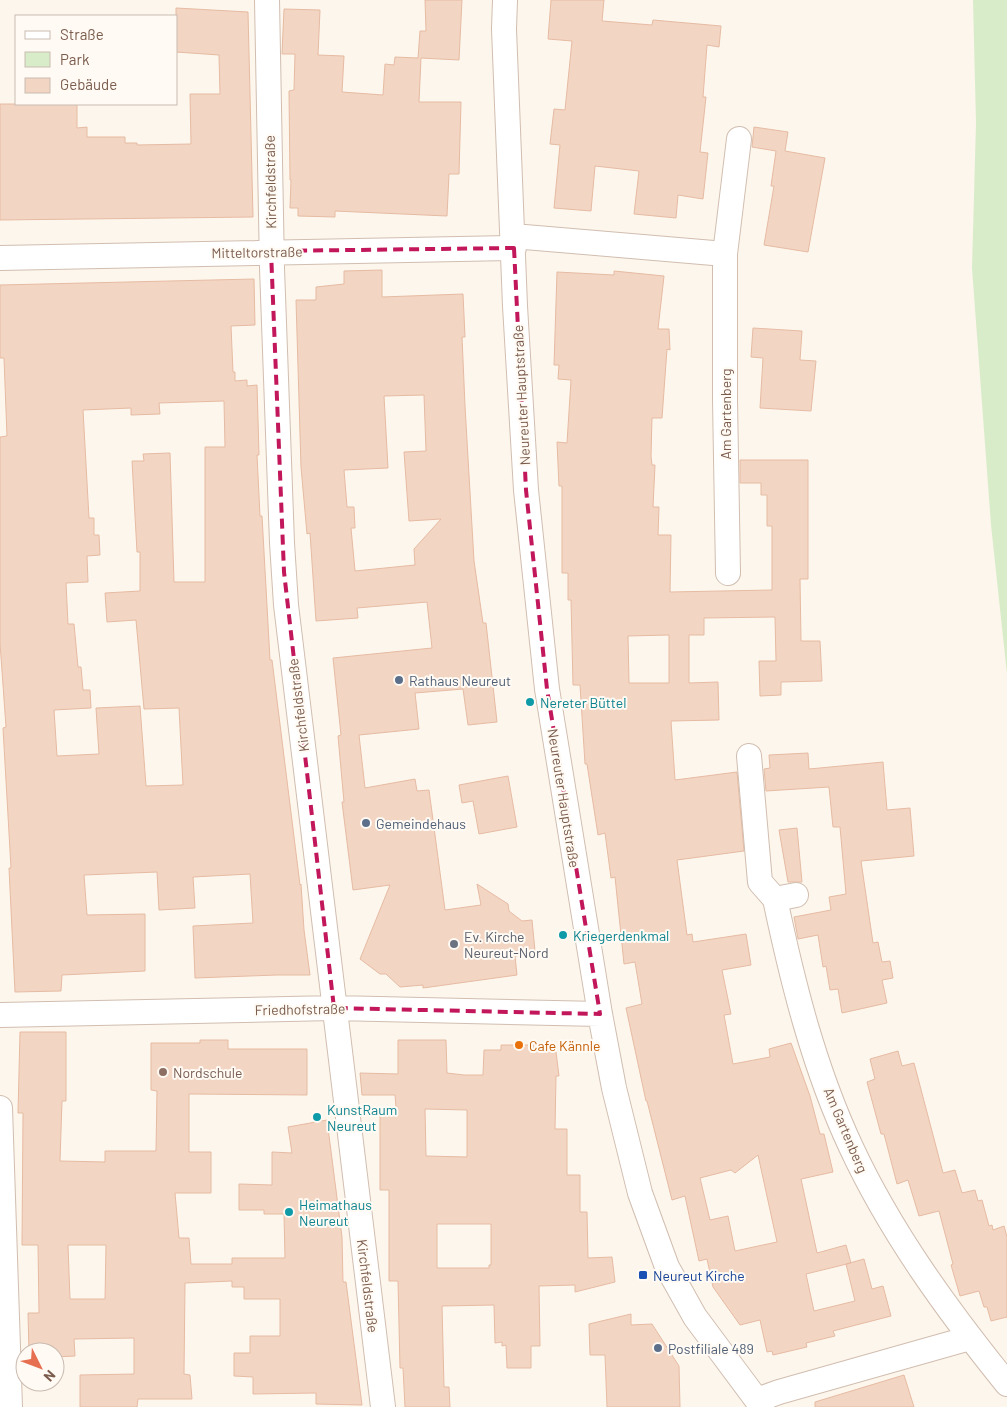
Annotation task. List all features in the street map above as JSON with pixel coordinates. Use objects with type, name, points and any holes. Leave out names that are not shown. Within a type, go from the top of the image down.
[{"type":"street","name":"Kirchfeldstraße","points":[[267,0],[271,252],[286,604],[382,1407]]},
{"type":"street","name":"Neureuter Hauptstraße","points":[[505,0],[506,81],[514,242],[515,306],[526,490],[547,689],[600,1014],[614,1088],[640,1193],[667,1267],[695,1317],[760,1404]]},
{"type":"street","name":"Am Gartenberg","points":[[728,574],[725,254],[739,139]]},
{"type":"street","name":"Mitteltorstraße","points":[[0,258],[271,252],[514,242]]},
{"type":"street","points":[[514,242],[725,254]]},
{"type":"street","name":"Am Gartenberg","points":[[750,756],[760,882],[785,897],[789,966],[806,1030],[850,1146],[884,1210],[929,1280],[970,1338],[1007,1384]]},
{"type":"street","name":"Friedhofstraße","points":[[0,1015],[334,1008],[600,1014]]},
{"type":"street","points":[[0,1108],[10,1407]]},
{"type":"street","points":[[760,1404],[779,1392],[970,1338]]},
{"type":"highlighted area","points":[[514,248],[526,490],[547,689],[600,1014],[334,1008],[284,572],[271,251]]},
{"type":"green space","points":[[973,0],[1007,0],[1007,674],[991,525],[972,268],[976,123]]},
{"type":"building","points":[[425,0],[462,0],[459,60],[421,58],[419,102],[461,102],[459,174],[449,174],[447,216],[335,211],[335,217],[298,216],[298,208],[290,208],[289,91],[294,90],[295,54],[282,54],[284,9],[320,10],[318,55],[344,56],[342,92],[383,95],[385,64],[394,65],[395,57],[418,58],[420,31],[426,31]]},
{"type":"building","points":[[551,0],[604,0],[602,21],[652,25],[653,20],[721,26],[719,47],[707,45],[703,97],[706,97],[700,152],[708,153],[703,199],[678,195],[676,218],[634,214],[639,171],[595,166],[591,211],[554,208],[560,145],[550,144],[554,109],[565,110],[572,41],[548,39]]},
{"type":"building","points":[[176,8],[248,12],[253,217],[0,220],[0,104],[77,105],[77,128],[87,127],[87,137],[125,137],[125,143],[137,143],[137,145],[191,144],[190,94],[220,94],[219,55],[178,52],[178,15],[176,15]]},
{"type":"building","points":[[754,127],[788,132],[785,151],[825,158],[808,252],[764,245],[774,186],[771,186],[776,151],[752,147]]},
{"type":"building","points":[[382,270],[382,297],[463,294],[465,337],[462,337],[474,561],[483,623],[486,623],[497,722],[468,725],[463,689],[415,693],[419,729],[359,735],[365,788],[415,779],[417,791],[429,790],[445,910],[481,905],[477,884],[508,904],[509,911],[522,921],[532,920],[535,951],[532,951],[533,954],[515,956],[517,975],[423,988],[423,985],[400,987],[386,974],[380,974],[360,959],[390,885],[353,890],[342,802],[344,802],[338,736],[341,735],[333,658],[432,648],[427,602],[357,608],[358,618],[316,621],[310,533],[307,534],[301,467],[296,300],[316,300],[316,287],[344,284],[344,271]],"holes":[[[424,395],[426,451],[404,452],[409,521],[441,519],[414,549],[415,565],[355,571],[351,528],[355,528],[354,507],[347,507],[344,470],[388,468],[384,396]]]},
{"type":"building","points":[[614,271],[664,276],[658,329],[669,329],[670,350],[667,349],[662,418],[652,418],[651,456],[652,465],[655,465],[653,507],[659,507],[658,535],[671,535],[670,592],[772,590],[772,526],[767,526],[767,495],[761,495],[761,483],[740,483],[740,460],[808,460],[808,579],[800,579],[801,641],[820,641],[822,681],[781,682],[781,695],[760,696],[759,661],[776,661],[775,617],[704,618],[704,635],[689,635],[689,683],[718,682],[719,720],[671,721],[675,780],[737,772],[744,851],[677,860],[687,935],[692,934],[693,942],[746,934],[751,965],[722,970],[731,1014],[724,1015],[733,1064],[770,1057],[769,1049],[791,1043],[810,1096],[820,1134],[824,1134],[833,1172],[801,1179],[817,1253],[846,1245],[851,1263],[864,1259],[872,1289],[883,1286],[891,1316],[833,1331],[835,1336],[806,1343],[807,1347],[773,1355],[772,1351],[767,1352],[760,1320],[740,1325],[713,1287],[707,1259],[699,1261],[685,1196],[672,1200],[646,1101],[626,1008],[642,1004],[635,962],[624,964],[615,877],[611,878],[605,833],[598,835],[587,764],[585,764],[580,685],[573,685],[571,600],[568,600],[568,573],[562,573],[562,486],[559,486],[557,442],[567,443],[571,380],[558,379],[559,365],[554,365],[557,272],[614,275]],"holes":[[[669,635],[669,683],[629,683],[628,636]],[[758,1155],[777,1242],[735,1251],[728,1216],[710,1220],[700,1178],[731,1170],[735,1173]],[[846,1264],[855,1301],[814,1311],[806,1274]]]},
{"type":"building","points":[[254,279],[255,325],[231,326],[233,372],[235,372],[235,381],[247,380],[247,386],[257,385],[259,455],[257,455],[270,660],[272,660],[301,884],[304,930],[310,975],[195,978],[193,926],[253,923],[250,874],[193,877],[195,908],[159,910],[157,872],[84,875],[87,915],[145,914],[145,971],[62,975],[61,991],[15,992],[9,868],[11,868],[3,728],[6,727],[0,643],[0,437],[7,436],[4,358],[0,358],[0,285]],"holes":[[[224,401],[225,447],[205,447],[205,582],[174,582],[170,453],[143,454],[144,461],[132,461],[137,552],[140,552],[140,591],[105,593],[107,622],[136,620],[144,709],[179,708],[183,785],[146,786],[140,706],[96,708],[99,754],[57,756],[54,710],[91,708],[90,690],[83,690],[81,667],[78,667],[74,624],[68,624],[66,583],[88,582],[87,556],[100,555],[99,535],[94,535],[94,518],[89,518],[83,410],[131,408],[131,415],[160,414],[159,403]]]},
{"type":"building","points":[[753,328],[802,331],[800,360],[816,361],[811,411],[760,408],[763,358],[751,357]]},
{"type":"building","points":[[808,753],[809,769],[883,762],[887,810],[910,808],[914,856],[861,861],[873,943],[878,942],[882,962],[890,961],[893,978],[882,980],[887,1003],[842,1013],[838,989],[830,990],[826,966],[823,967],[818,935],[798,939],[794,917],[831,910],[829,897],[846,894],[840,827],[833,827],[829,787],[766,791],[764,769],[770,768],[769,755]]},
{"type":"building","points":[[508,776],[517,827],[479,834],[473,801],[462,803],[459,785]]},
{"type":"building","points":[[797,828],[802,882],[788,882],[779,830]]},
{"type":"building","points":[[20,1032],[66,1032],[66,1101],[62,1101],[60,1161],[105,1162],[105,1151],[156,1151],[157,1091],[151,1090],[151,1043],[200,1043],[200,1040],[228,1040],[228,1049],[307,1049],[307,1095],[189,1094],[189,1152],[211,1152],[211,1193],[175,1193],[179,1238],[189,1238],[191,1264],[232,1264],[232,1258],[285,1258],[284,1214],[264,1214],[264,1210],[239,1210],[239,1184],[272,1185],[272,1152],[292,1153],[288,1127],[327,1120],[342,1237],[343,1282],[346,1282],[362,1405],[316,1404],[316,1393],[253,1394],[253,1377],[234,1376],[234,1353],[250,1353],[250,1336],[280,1336],[280,1299],[244,1299],[244,1287],[232,1287],[232,1281],[185,1283],[184,1374],[190,1375],[192,1399],[138,1399],[137,1407],[80,1407],[80,1375],[134,1374],[134,1338],[74,1339],[75,1356],[65,1356],[65,1342],[29,1342],[28,1313],[39,1313],[38,1245],[22,1245],[23,1113],[18,1113]],"holes":[[[68,1245],[106,1245],[105,1299],[70,1299]]]},
{"type":"building","points":[[398,1040],[446,1040],[447,1073],[464,1075],[483,1075],[484,1050],[501,1050],[501,1045],[534,1045],[534,1051],[556,1052],[559,1076],[556,1076],[555,1129],[567,1129],[567,1175],[580,1175],[580,1212],[587,1212],[588,1258],[612,1257],[615,1282],[575,1292],[575,1285],[539,1286],[540,1346],[531,1346],[531,1368],[507,1368],[506,1345],[502,1346],[502,1342],[495,1343],[494,1305],[442,1306],[444,1387],[449,1387],[450,1407],[405,1407],[403,1368],[400,1368],[398,1281],[389,1281],[389,1190],[380,1190],[380,1110],[396,1107],[395,1095],[362,1095],[360,1073],[398,1074]],"holes":[[[425,1109],[467,1110],[467,1157],[426,1156]],[[437,1224],[491,1224],[491,1265],[489,1265],[489,1268],[437,1268]]]},
{"type":"building","points":[[898,1051],[902,1066],[914,1063],[943,1173],[955,1170],[962,1193],[975,1190],[978,1201],[982,1200],[989,1226],[992,1225],[993,1230],[1004,1226],[1007,1237],[1007,1317],[991,1321],[979,1291],[960,1296],[939,1211],[919,1216],[908,1180],[897,1184],[884,1134],[881,1134],[867,1082],[875,1079],[870,1059]]},
{"type":"building","points":[[631,1314],[631,1325],[652,1324],[679,1366],[680,1407],[607,1407],[605,1355],[590,1355],[589,1324]]},
{"type":"building","points":[[904,1375],[914,1407],[815,1407],[815,1402]]},
{"type":"place","name":"Rathaus Neureut","points":[[399,680]]},
{"type":"place","name":"Nereter Büttel","points":[[530,702]]},
{"type":"place","name":"Gemeindehaus","points":[[366,823]]},
{"type":"place","name":"Kriegerdenkmal","points":[[563,935]]},
{"type":"place","name":"Ev. Kirche Neureut-Nord","points":[[454,944]]},
{"type":"place","name":"Cafe Kännle","points":[[519,1045]]},
{"type":"place","name":"Nordschule","points":[[163,1072]]},
{"type":"place","name":"KunstRaum Neureut","points":[[317,1117]]},
{"type":"place","name":"Heimathaus Neureut","points":[[289,1212]]},
{"type":"place","name":"Neureut Kirche","points":[[643,1275]]},
{"type":"place","name":"Postfiliale 489","points":[[658,1348]]}]
